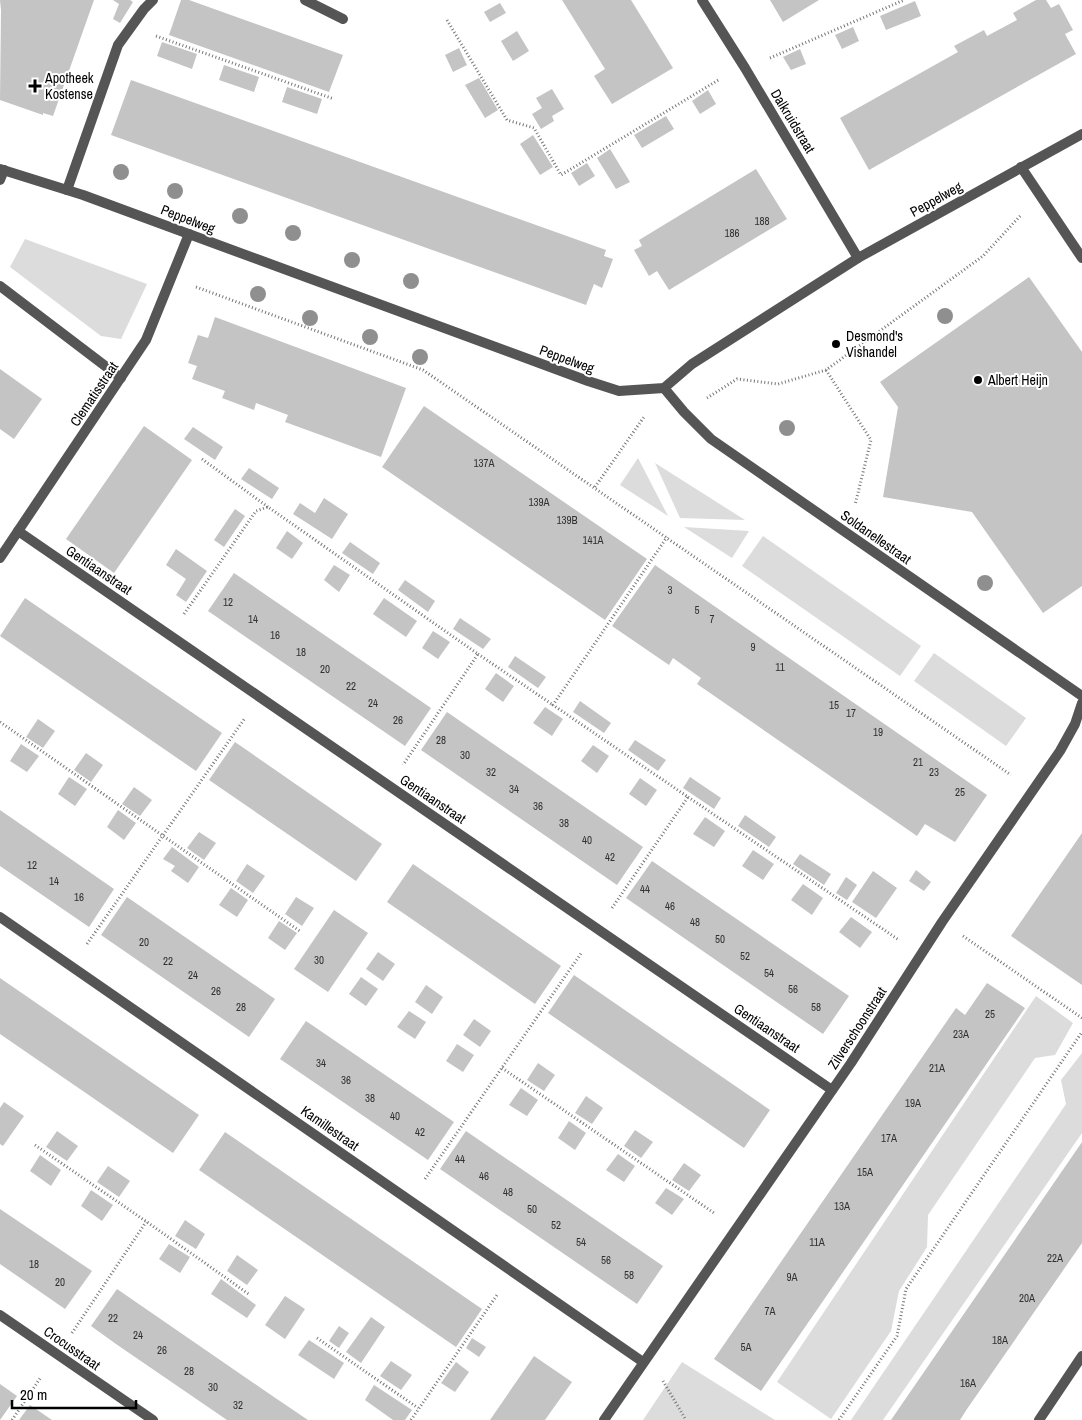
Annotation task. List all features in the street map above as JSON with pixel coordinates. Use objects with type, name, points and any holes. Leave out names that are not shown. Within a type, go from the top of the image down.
[{"type":"street","points":[[67,190],[118,45],[144,9],[153,0]]},
{"type":"street","points":[[304,0],[343,19]]},
{"type":"street","name":"Dalkruidstraat","points":[[702,0],[745,68],[858,258]]},
{"type":"street","name":"Peppelweg","points":[[1,173],[67,190],[619,391],[664,388],[692,364],[858,258],[1021,166],[1082,134]]},
{"type":"street","points":[[1021,166],[1082,258]]},
{"type":"street","name":"Clematisstraat","points":[[0,558],[146,340],[189,234]]},
{"type":"street","points":[[0,286],[121,378]]},
{"type":"street","name":"Soldanellestraat","points":[[664,388],[684,412],[712,439],[1082,696]]},
{"type":"street","name":"Gentiaanstraat","points":[[18,532],[832,1090]]},
{"type":"street","name":"Zilverschoonstraat","points":[[604,1420],[832,1090],[942,922],[1060,751],[1075,724],[1082,703]]},
{"type":"street","name":"Kamillestraat","points":[[0,917],[643,1362]]},
{"type":"street","name":"Crocusstraat","points":[[0,1315],[153,1420]]},
{"type":"street","points":[[1039,1420],[1082,1356]]},
{"type":"path","points":[[447,20],[507,120],[534,128],[561,174],[729,74],[904,0]]},
{"type":"path","points":[[151,34],[334,99]]},
{"type":"path","points":[[684,412],[737,379],[778,384],[826,370],[983,256],[1040,195]]},
{"type":"path","points":[[170,278],[424,370],[1032,790]]},
{"type":"path","points":[[826,370],[871,440],[855,506],[842,530]]},
{"type":"path","points":[[595,487],[664,388]]},
{"type":"path","points":[[202,459],[478,654],[847,907],[902,942]]},
{"type":"path","points":[[170,635],[256,511],[268,507]]},
{"type":"path","points":[[553,705],[667,537]]},
{"type":"path","points":[[389,786],[478,654]]},
{"type":"path","points":[[71,966],[260,697]]},
{"type":"path","points":[[0,722],[301,932]]},
{"type":"path","points":[[411,1200],[688,797]]},
{"type":"path","points":[[942,922],[1082,1018]]},
{"type":"path","points":[[839,1420],[898,1336],[906,1289],[1082,1032]]},
{"type":"path","points":[[502,1068],[736,1229]]},
{"type":"path","points":[[35,1145],[250,1295]]},
{"type":"path","points":[[12,1420],[147,1222]]},
{"type":"path","points":[[410,1420],[501,1290]]},
{"type":"path","points":[[317,1338],[418,1408]]},
{"type":"path","points":[[643,1362],[664,1382],[686,1420]]},
{"type":"shaded area","points":[[25,239],[147,284],[121,339],[101,336],[10,267]]},
{"type":"shaded area","points":[[638,458],[668,516],[620,485]]},
{"type":"shaded area","points":[[655,463],[745,520],[680,518]]},
{"type":"shaded area","points":[[684,527],[749,531],[732,558]]},
{"type":"shaded area","points":[[763,536],[921,646],[900,676],[742,566]]},
{"type":"shaded area","points":[[934,653],[1026,718],[1006,746],[914,681]]},
{"type":"shaded area","points":[[1036,996],[1073,1023],[1055,1055],[1035,1058],[928,1215],[927,1247],[899,1291],[891,1331],[831,1419],[777,1382]]},
{"type":"shaded area","points":[[1082,1053],[1082,1133],[883,1420],[851,1420],[1066,1104],[1061,1080]]},
{"type":"shaded area","points":[[682,1362],[775,1420],[643,1420]]},
{"type":"building","points":[[0,0],[94,0],[53,116],[43,113],[43,115],[0,100]]},
{"type":"building","points":[[113,0],[130,0],[133,2],[120,23],[113,19],[119,4]]},
{"type":"building","points":[[181,0],[189,0],[343,55],[329,92],[169,35]]},
{"type":"building","points":[[562,0],[631,0],[673,68],[612,104],[594,76],[605,69]]},
{"type":"building","points":[[770,0],[819,0],[783,22]]},
{"type":"building","points":[[1036,0],[1046,0],[1051,8],[1059,4],[1073,30],[1065,34],[1076,54],[869,170],[840,118],[958,52],[954,46],[984,30],[987,36],[1017,20],[1013,13]]},
{"type":"building","points":[[915,1],[921,16],[886,30],[880,16]]},
{"type":"building","points":[[500,3],[506,13],[490,22],[484,12]]},
{"type":"building","points":[[853,27],[859,41],[842,49],[835,35]]},
{"type":"building","points":[[517,31],[529,51],[513,61],[501,41]]},
{"type":"building","points":[[162,42],[197,54],[192,69],[157,56]]},
{"type":"building","points":[[459,48],[467,65],[453,72],[445,55]]},
{"type":"building","points":[[800,49],[806,64],[791,70],[783,57]]},
{"type":"building","points":[[224,65],[259,77],[254,92],[219,80]]},
{"type":"building","points":[[479,78],[498,110],[485,118],[465,85]]},
{"type":"building","points":[[131,80],[606,250],[604,256],[613,259],[602,288],[594,284],[586,305],[111,135]]},
{"type":"building","points":[[287,87],[322,99],[317,114],[282,102]]},
{"type":"building","points":[[552,89],[564,109],[552,116],[554,121],[541,129],[532,114],[542,108],[536,98]]},
{"type":"building","points":[[708,90],[716,104],[700,114],[692,101]]},
{"type":"building","points":[[666,116],[674,129],[642,148],[634,135]]},
{"type":"building","points":[[533,135],[553,167],[540,175],[520,144]]},
{"type":"building","points":[[610,149],[630,182],[616,189],[597,158]]},
{"type":"building","points":[[587,163],[595,176],[579,186],[571,173]]},
{"type":"building","points":[[756,169],[787,219],[669,290],[657,271],[649,276],[634,250],[642,246],[639,240]]},
{"type":"building","points":[[1029,277],[1082,352],[1082,586],[1043,613],[972,512],[883,497],[898,407],[880,382]]},
{"type":"building","points":[[215,317],[406,388],[381,457],[285,422],[288,415],[256,403],[254,410],[222,398],[225,391],[192,379],[197,366],[188,363],[198,335],[208,338]]},
{"type":"building","points":[[0,369],[42,399],[14,439],[0,429]]},
{"type":"building","points":[[424,406],[647,559],[605,620],[382,467]]},
{"type":"building","points":[[144,426],[192,460],[114,573],[66,539]]},
{"type":"building","points":[[193,427],[223,447],[215,460],[184,439]]},
{"type":"building","points":[[249,468],[279,488],[272,499],[241,479]]},
{"type":"building","points":[[324,498],[348,514],[332,539],[293,514],[300,503],[315,513]]},
{"type":"building","points":[[235,509],[245,516],[224,547],[214,540]]},
{"type":"building","points":[[287,531],[303,543],[292,559],[276,548]]},
{"type":"building","points":[[350,542],[380,563],[373,574],[342,553]]},
{"type":"building","points":[[176,549],[207,571],[186,602],[176,595],[186,579],[166,565]]},
{"type":"building","points":[[334,565],[350,575],[339,592],[324,580]]},
{"type":"building","points":[[655,565],[987,795],[955,842],[925,824],[917,836],[697,684],[701,678],[673,658],[669,665],[612,626]]},
{"type":"building","points":[[234,573],[431,708],[405,746],[208,611]]},
{"type":"building","points":[[405,580],[435,601],[428,612],[398,590]]},
{"type":"building","points":[[25,598],[222,733],[196,771],[0,636]]},
{"type":"building","points":[[384,598],[417,621],[406,637],[373,614]]},
{"type":"building","points":[[460,618],[491,639],[483,649],[453,629]]},
{"type":"building","points":[[433,631],[450,642],[438,659],[422,648]]},
{"type":"building","points":[[515,656],[546,677],[538,688],[508,667]]},
{"type":"building","points":[[496,673],[514,686],[503,702],[485,689]]},
{"type":"building","points":[[580,701],[611,723],[604,733],[573,712]]},
{"type":"building","points":[[545,707],[563,719],[552,736],[533,723]]},
{"type":"building","points":[[447,712],[643,847],[617,885],[421,750]]},
{"type":"building","points":[[38,719],[55,731],[43,748],[26,737]]},
{"type":"building","points":[[635,740],[666,760],[658,771],[628,750]]},
{"type":"building","points":[[235,742],[382,844],[356,881],[209,780]]},
{"type":"building","points":[[21,744],[39,756],[27,772],[10,761]]},
{"type":"building","points":[[593,745],[609,756],[597,773],[581,761]]},
{"type":"building","points":[[86,753],[103,765],[91,782],[74,770]]},
{"type":"building","points":[[69,777],[87,789],[75,806],[58,794]]},
{"type":"building","points":[[690,777],[721,798],[714,809],[683,788]]},
{"type":"building","points":[[640,778],[657,790],[646,806],[629,794]]},
{"type":"building","points":[[134,787],[152,800],[140,816],[122,804]]},
{"type":"building","points":[[0,810],[114,889],[89,927],[0,866]]},
{"type":"building","points":[[118,810],[136,823],[124,840],[107,827]]},
{"type":"building","points":[[745,815],[776,837],[769,847],[738,826]]},
{"type":"building","points":[[705,817],[725,831],[714,847],[693,834]]},
{"type":"building","points":[[199,832],[216,843],[204,860],[187,848]]},
{"type":"building","points":[[1082,833],[1082,985],[1011,936]]},
{"type":"building","points":[[172,847],[199,867],[188,883],[171,871],[175,866],[163,859]]},
{"type":"building","points":[[753,850],[774,864],[763,880],[742,866]]},
{"type":"building","points":[[800,854],[831,874],[824,885],[793,864]]},
{"type":"building","points":[[652,861],[849,996],[823,1034],[626,898]]},
{"type":"building","points":[[247,864],[265,876],[253,893],[236,881]]},
{"type":"building","points":[[413,864],[561,966],[535,1004],[387,902]]},
{"type":"building","points":[[916,870],[931,882],[924,891],[909,881]]},
{"type":"building","points":[[873,871],[897,888],[876,918],[852,902]]},
{"type":"building","points":[[846,877],[857,885],[847,900],[836,893]]},
{"type":"building","points":[[803,884],[823,898],[812,915],[791,900]]},
{"type":"building","points":[[231,888],[248,900],[237,917],[219,905]]},
{"type":"building","points":[[127,897],[275,999],[249,1037],[101,935]]},
{"type":"building","points":[[296,897],[314,908],[302,926],[285,914]]},
{"type":"building","points":[[334,910],[368,933],[328,992],[294,969]]},
{"type":"building","points":[[851,917],[872,932],[860,948],[839,932]]},
{"type":"building","points":[[279,921],[297,933],[285,950],[268,938]]},
{"type":"building","points":[[378,952],[395,964],[383,981],[366,969]]},
{"type":"building","points":[[574,975],[770,1110],[744,1148],[548,1013]]},
{"type":"building","points":[[361,977],[378,989],[366,1006],[349,994]]},
{"type":"building","points":[[0,978],[199,1115],[173,1153],[0,1034]]},
{"type":"building","points":[[987,983],[1025,1008],[761,1391],[714,1359],[956,1008],[965,1015]]},
{"type":"building","points":[[426,985],[443,997],[432,1014],[415,1002]]},
{"type":"building","points":[[409,1011],[426,1022],[415,1039],[397,1027]]},
{"type":"building","points":[[474,1019],[491,1031],[480,1047],[463,1035]]},
{"type":"building","points":[[306,1021],[454,1122],[428,1160],[280,1059]]},
{"type":"building","points":[[457,1044],[474,1055],[463,1072],[446,1061]]},
{"type":"building","points":[[538,1063],[555,1075],[544,1091],[527,1080]]},
{"type":"building","points":[[521,1088],[538,1100],[527,1116],[509,1105]]},
{"type":"building","points":[[586,1096],[603,1108],[592,1124],[575,1113]]},
{"type":"building","points":[[4,1102],[24,1116],[3,1146],[0,1144],[0,1108]]},
{"type":"building","points":[[569,1121],[586,1133],[575,1150],[558,1138]]},
{"type":"building","points":[[635,1130],[653,1142],[641,1158],[624,1146]]},
{"type":"building","points":[[57,1131],[78,1146],[67,1161],[46,1147]]},
{"type":"building","points":[[466,1131],[663,1266],[637,1304],[440,1169]]},
{"type":"building","points":[[225,1132],[482,1309],[456,1347],[199,1170]]},
{"type":"building","points":[[1082,1142],[1082,1243],[960,1420],[891,1420]]},
{"type":"building","points":[[618,1154],[635,1166],[624,1182],[606,1170]]},
{"type":"building","points":[[40,1155],[61,1170],[51,1186],[30,1171]]},
{"type":"building","points":[[684,1163],[701,1175],[689,1191],[672,1180]]},
{"type":"building","points":[[108,1166],[130,1181],[119,1197],[97,1182]]},
{"type":"building","points":[[666,1188],[684,1199],[672,1215],[655,1203]]},
{"type":"building","points":[[91,1190],[113,1205],[102,1221],[81,1206]]},
{"type":"building","points":[[0,1209],[92,1271],[65,1309],[0,1264]]},
{"type":"building","points":[[185,1220],[205,1234],[196,1249],[175,1236]]},
{"type":"building","points":[[169,1244],[190,1257],[180,1273],[159,1259]]},
{"type":"building","points":[[237,1255],[258,1270],[247,1285],[227,1271]]},
{"type":"building","points":[[221,1279],[256,1305],[247,1318],[211,1294]]},
{"type":"building","points":[[117,1289],[308,1420],[227,1420],[116,1344],[91,1326]]},
{"type":"building","points":[[285,1296],[305,1309],[285,1339],[265,1325]]},
{"type":"building","points":[[371,1317],[385,1327],[361,1363],[346,1352]]},
{"type":"building","points":[[339,1326],[349,1333],[339,1348],[329,1341]]},
{"type":"building","points":[[472,1338],[486,1347],[479,1357],[466,1348]]},
{"type":"building","points":[[309,1340],[344,1363],[334,1379],[298,1355]]},
{"type":"building","points":[[534,1356],[572,1382],[545,1420],[490,1420]]},
{"type":"building","points":[[391,1361],[412,1375],[401,1390],[380,1376]]},
{"type":"building","points":[[456,1362],[469,1372],[455,1392],[441,1383]]},
{"type":"building","points":[[0,1384],[17,1396],[0,1420]]},
{"type":"building","points":[[374,1385],[412,1410],[405,1420],[393,1420],[365,1400]]},
{"type":"building","points":[[30,1405],[52,1420],[19,1420]]},
{"type":"place","name":"Apotheek Kostense","points":[[35,86]]},
{"type":"place","name":"Desmond's Vishandel","points":[[836,344]]},
{"type":"place","name":"Albert Heijn","points":[[978,380]]}]
